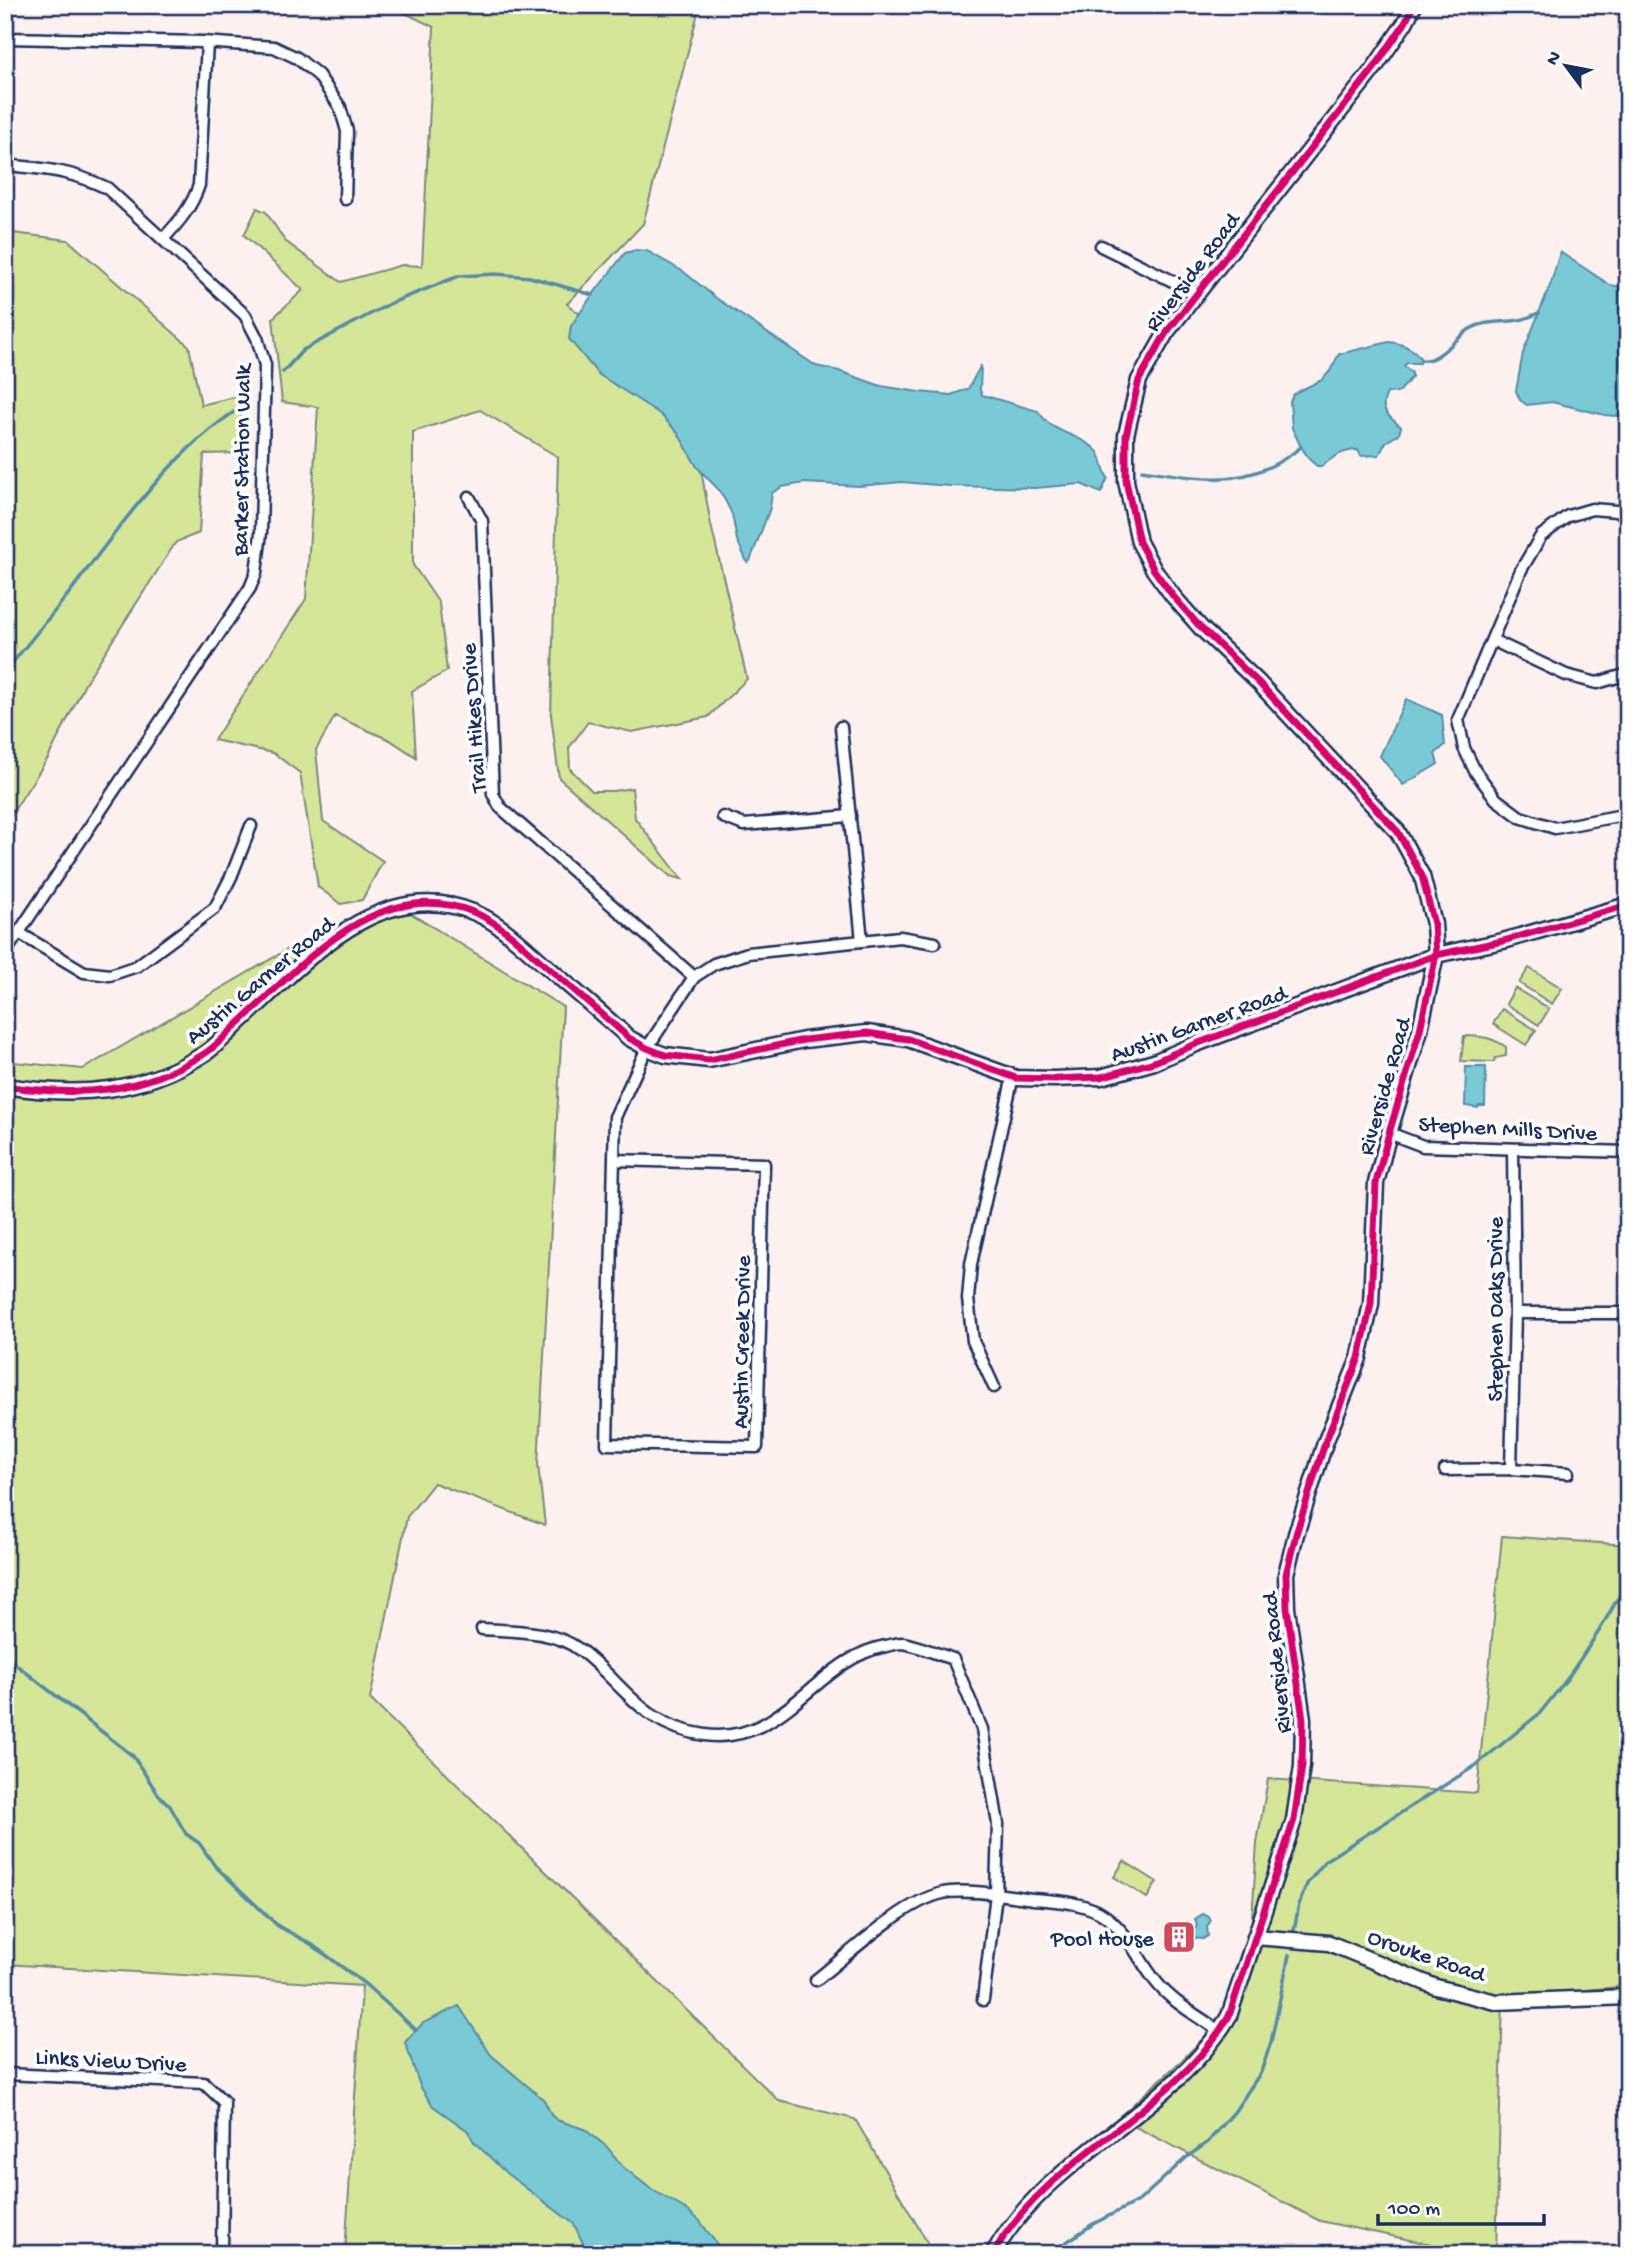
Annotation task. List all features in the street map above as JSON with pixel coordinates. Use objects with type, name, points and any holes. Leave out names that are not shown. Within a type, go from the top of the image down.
[{"type":"street","name":"Riverside Road","points":[[993,2254],[1032,2202],[1077,2161],[1181,2076],[1220,2032],[1229,2016],[1294,1820],[1302,1766],[1303,1719],[1287,1608],[1286,1574],[1325,1443],[1359,1358],[1371,1304],[1376,1183],[1420,1030],[1436,955],[1434,924],[1422,876],[1398,832],[1330,757],[1192,617],[1154,570],[1139,542],[1124,459],[1134,398],[1150,359],[1166,333],[1375,67],[1414,5]]},
{"type":"street","points":[[5,38],[274,47],[297,58],[318,75],[340,107],[347,131],[345,199]]},
{"type":"street","points":[[163,239],[181,219],[195,198],[199,186],[207,43]]},
{"type":"street","name":"Barker Station Walk","points":[[5,165],[58,170],[81,176],[107,188],[245,315],[257,338],[265,365],[261,533],[256,573],[250,588],[5,953]]},
{"type":"street","points":[[1101,246],[1197,293]]},
{"type":"street","name":"Trail Hikes Drive","points":[[469,497],[482,521],[493,794],[500,807],[694,977]]},
{"type":"street","points":[[1628,512],[1592,509],[1568,516],[1541,536],[1521,570],[1458,720],[1464,748],[1475,771],[1496,799],[1520,817],[1555,828],[1628,814]]},
{"type":"street","points":[[1492,640],[1566,676],[1597,683],[1628,674]]},
{"type":"street","points":[[841,727],[863,941]]},
{"type":"street","points":[[723,817],[744,825],[850,816]]},
{"type":"street","points":[[19,933],[84,972],[110,975],[137,966],[215,908],[228,884],[251,827]]},
{"type":"street","name":"Austin Garner Road","points":[[5,1086],[72,1093],[113,1089],[162,1076],[205,1053],[343,930],[387,908],[415,904],[450,906],[473,912],[504,930],[629,1038],[665,1055],[709,1060],[804,1040],[867,1034],[908,1039],[1013,1076],[1055,1079],[1101,1077],[1154,1062],[1436,955],[1503,941],[1628,905]]},
{"type":"street","points":[[694,977],[714,964],[748,953],[900,937],[934,943]]},
{"type":"street","name":"Austin Creek Drive","points":[[614,1160],[764,1164],[757,1447],[607,1444],[615,1117],[647,1048],[694,977]]},
{"type":"street","points":[[994,1387],[973,1340],[968,1299],[971,1264],[1013,1076]]},
{"type":"street","name":"Stephen Mills Drive","points":[[1389,1133],[1423,1146],[1628,1152]]},
{"type":"street","name":"Stephen Oaks Drive","points":[[1511,1469],[1515,1313],[1513,1150]]},
{"type":"street","points":[[1515,1313],[1628,1313]]},
{"type":"street","points":[[1445,1470],[1568,1472]]},
{"type":"street","points":[[482,1629],[534,1633],[578,1648],[635,1703],[669,1726],[707,1735],[744,1733],[777,1718],[832,1673],[869,1649],[902,1643],[953,1659],[982,1729],[998,1824],[996,1894],[983,2000]]},
{"type":"street","points":[[817,1980],[913,1903],[944,1892],[996,1894],[1082,1906],[1105,1915],[1132,1943],[1155,1980],[1171,1999],[1220,2032]]},
{"type":"street","name":"Orouke Road","points":[[1255,1937],[1329,1943],[1436,1987],[1496,2002],[1628,1997]]},
{"type":"street","name":"Links View Drive","points":[[5,2074],[204,2083],[224,2102],[222,2254]]},
{"type":"green space","points":[[389,5],[700,5],[643,224],[567,304],[688,398],[711,525],[747,679],[708,717],[632,732],[588,722],[569,748],[570,769],[592,791],[632,788],[635,818],[682,879],[670,876],[559,778],[551,715],[558,457],[480,410],[413,432],[413,565],[439,603],[447,671],[412,691],[416,757],[390,740],[335,716],[316,750],[323,821],[383,861],[362,900],[341,904],[318,887],[300,773],[273,753],[214,740],[306,599],[318,407],[282,402],[273,318],[303,290],[244,235],[257,208],[266,212],[285,241],[341,282],[402,265],[422,266],[434,27]]},
{"type":"green space","points":[[5,232],[68,240],[189,346],[201,405],[242,395],[239,453],[204,454],[199,533],[176,542],[87,680],[48,758],[5,824]]},
{"type":"green space","points":[[410,913],[563,1007],[538,1465],[545,1525],[434,1483],[407,1517],[370,1699],[779,2101],[855,2119],[934,2254],[345,2254],[362,1986],[5,1964],[5,1061],[83,1069],[307,938]]},
{"type":"green space","points":[[1529,968],[1562,988],[1552,1004],[1519,983]]},
{"type":"green space","points":[[1515,988],[1549,1009],[1539,1025],[1506,1004]]},
{"type":"green space","points":[[1502,1009],[1536,1030],[1526,1045],[1493,1024]]},
{"type":"green space","points":[[1464,1036],[1496,1041],[1506,1047],[1506,1056],[1495,1058],[1494,1062],[1461,1061]]},
{"type":"green space","points":[[1502,1536],[1628,1545],[1628,1986],[1503,1998],[1496,2254],[1477,2254],[1320,2221],[1118,2118],[1181,2061],[1228,2013],[1251,1934],[1257,1843],[1268,1779],[1477,1793]]},
{"type":"green space","points":[[1124,1861],[1157,1882],[1147,1898],[1114,1877]]},
{"type":"water","points":[[647,251],[684,272],[716,298],[816,366],[881,386],[951,395],[968,389],[981,365],[982,395],[1038,411],[1051,425],[1097,451],[1108,478],[1101,493],[1081,484],[1035,488],[902,482],[859,486],[804,483],[782,487],[772,493],[770,508],[750,561],[747,562],[725,500],[697,467],[678,433],[660,414],[598,374],[569,339],[571,326],[591,297],[625,253]]},
{"type":"water","points":[[1560,252],[1610,285],[1628,288],[1628,413],[1605,415],[1552,402],[1527,405],[1520,400],[1516,391],[1523,353],[1551,283]]},
{"type":"water","points":[[1389,342],[1408,347],[1421,360],[1420,363],[1407,363],[1404,366],[1412,373],[1412,377],[1399,392],[1387,393],[1385,399],[1384,409],[1401,427],[1399,434],[1386,442],[1379,455],[1361,456],[1358,450],[1353,450],[1317,466],[1301,447],[1292,428],[1290,402],[1293,395],[1322,380],[1339,354]]},
{"type":"water","points":[[1406,699],[1442,715],[1445,745],[1435,754],[1438,764],[1403,785],[1380,756]]},
{"type":"water","points":[[1466,1067],[1486,1067],[1485,1106],[1465,1106]]},
{"type":"water","points":[[1203,1914],[1211,1920],[1207,1927],[1208,1936],[1203,1939],[1194,1938],[1191,1933],[1197,1926],[1195,1919]]},
{"type":"water","points":[[459,2006],[491,2055],[544,2100],[552,2116],[584,2129],[607,2147],[623,2167],[651,2189],[687,2210],[699,2220],[724,2254],[588,2254],[574,2224],[506,2173],[474,2142],[468,2131],[433,2106],[420,2086],[405,2042],[423,2023]]},
{"type":"waterway","points":[[283,372],[303,350],[391,303],[459,276],[496,274],[530,277],[593,295]]},
{"type":"waterway","points":[[1421,360],[1434,358],[1476,326],[1522,319],[1539,313]]},
{"type":"waterway","points":[[5,672],[167,470],[214,427],[240,408]]},
{"type":"waterway","points":[[1142,470],[1206,478],[1244,476],[1281,461],[1301,447]]},
{"type":"waterway","points":[[1294,1930],[1299,1904],[1307,1884],[1326,1860],[1475,1766],[1540,1713],[1567,1679],[1628,1581]]},
{"type":"waterway","points":[[5,1656],[133,1756],[158,1794],[170,1806],[186,1834],[199,1843],[215,1866],[278,1926],[311,1944],[365,1984],[416,2030]]},
{"type":"waterway","points":[[1049,2254],[1093,2224],[1140,2200],[1187,2157],[1208,2142],[1235,2111],[1261,2072],[1271,2042],[1289,1955]]},
{"type":"cycle path","points":[[993,2254],[1017,2219],[1045,2188],[1176,2080],[1205,2050],[1229,2016],[1294,1820],[1302,1766],[1303,1719],[1287,1608],[1286,1574],[1325,1443],[1359,1358],[1371,1304],[1376,1183],[1420,1030],[1436,955],[1434,924],[1422,876],[1398,832],[1258,682],[1201,628],[1154,570],[1139,542],[1126,481],[1126,435],[1139,380],[1166,333],[1375,67],[1414,5]]},
{"type":"cycle path","points":[[5,1086],[57,1091],[108,1089],[132,1085],[180,1067],[214,1046],[318,950],[346,930],[375,915],[406,905],[439,904],[473,912],[493,922],[629,1038],[665,1055],[709,1060],[804,1040],[867,1033],[908,1039],[1016,1078],[1055,1079],[1101,1077],[1154,1062],[1436,955],[1503,941],[1628,905]]},
{"type":"place","name":"Pool House","points":[[1179,1937]]}]
